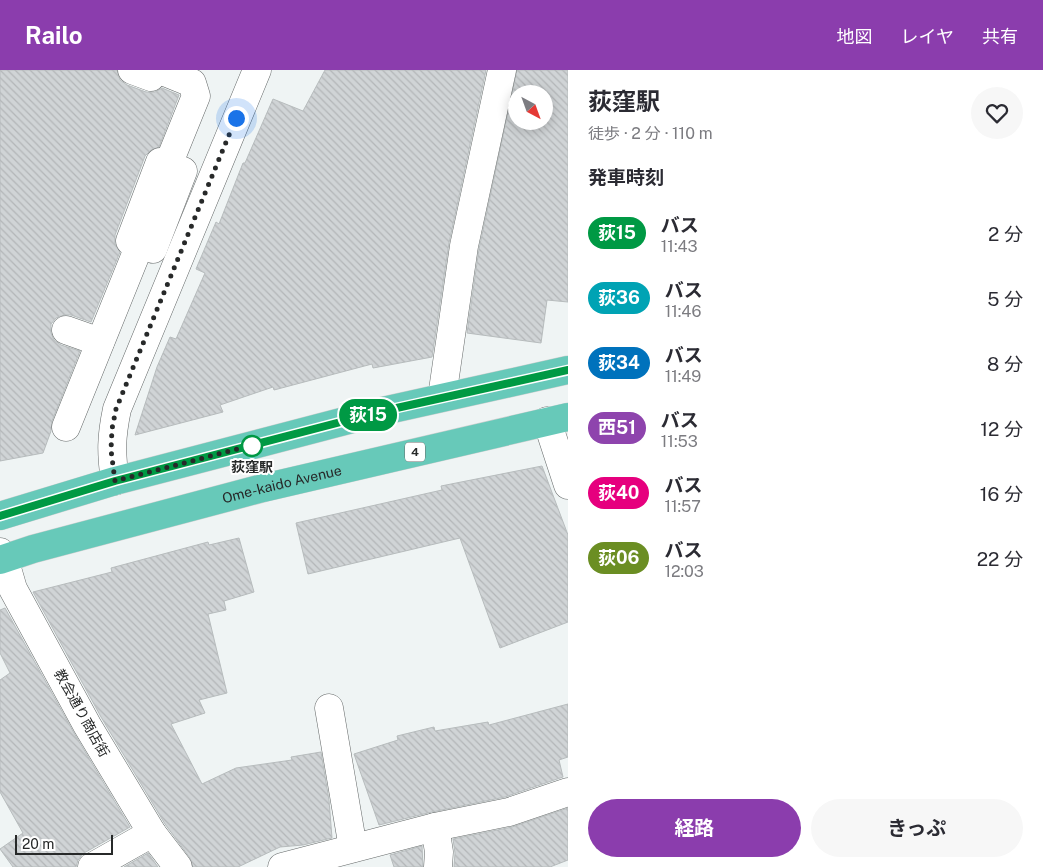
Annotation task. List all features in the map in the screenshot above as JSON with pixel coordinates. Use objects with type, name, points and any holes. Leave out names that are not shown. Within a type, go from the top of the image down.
[{"type":"main road","points":[[0,516],[115,481],[383,411],[568,370]]},
{"type":"main road","name":"Ome-kaido Avenue","points":[[1,557],[262,488],[558,419]]},
{"type":"street","points":[[66,427],[140,244],[153,249],[183,171],[168,165],[196,96],[192,83],[163,75],[151,77],[132,70]]},
{"type":"street","points":[[115,481],[111,450],[112,429],[116,409],[257,70]]},
{"type":"street","points":[[442,397],[464,246],[502,70]]},
{"type":"street","points":[[66,330],[100,342]]},
{"type":"street","points":[[558,419],[568,485]]},
{"type":"street","name":"教会通り商店街","points":[[1,557],[13,588],[73,699],[152,833],[178,867]]},
{"type":"street","points":[[329,708],[353,848]]},
{"type":"street","points":[[282,867],[435,827],[508,812],[568,792]]},
{"type":"street","points":[[435,827],[439,852],[438,867]]},
{"type":"street","points":[[92,867],[152,833]]},
{"type":"building","points":[[0,70],[117,70],[120,80],[127,85],[146,92],[155,92],[162,88],[179,95],[159,147],[151,150],[145,156],[115,235],[115,244],[120,252],[91,322],[71,315],[64,315],[56,318],[51,324],[51,333],[54,340],[61,345],[80,351],[52,421],[51,431],[43,453],[0,461]]},
{"type":"building","points":[[325,70],[486,70],[449,243],[432,357],[373,368],[372,364],[274,390],[273,387],[220,405],[223,412],[135,435],[157,367],[170,337],[176,339],[205,273],[196,269],[216,222],[219,224],[243,163],[245,163],[273,99],[303,111]]},
{"type":"building","points":[[517,70],[568,70],[568,302],[547,300],[541,343],[467,333],[479,249],[508,112],[508,130],[553,130],[553,85],[514,85]]},
{"type":"building","points":[[542,466],[568,535],[568,622],[500,648],[460,538],[308,574],[296,523],[442,490],[441,486]]},
{"type":"building","points":[[239,538],[254,592],[224,601],[226,610],[208,614],[227,693],[199,700],[205,713],[171,724],[202,784],[236,768],[292,760],[291,757],[321,752],[329,800],[332,838],[303,845],[280,847],[238,867],[193,867],[190,858],[165,824],[101,717],[33,592],[112,572],[111,568],[208,542],[209,545]]},
{"type":"building","points":[[5,608],[74,733],[130,827],[84,853],[78,860],[76,867],[13,867],[0,849],[23,833],[0,792],[0,680],[10,673],[0,653],[0,610]]},
{"type":"building","points":[[568,704],[568,757],[559,760],[563,777],[505,797],[379,825],[354,754],[398,740],[397,736],[434,727],[435,731],[488,722],[489,725]]},
{"type":"building","points":[[568,808],[568,860],[550,867],[454,867],[453,839],[512,827]]},
{"type":"building","points":[[422,846],[423,867],[394,867],[390,855]]},
{"type":"building","points":[[148,853],[158,867],[124,867]]},
{"type":"bus line","name":"荻15","points":[[0,516],[115,481],[383,411],[568,370]]},
{"type":"place","name":"荻窪駅","points":[[252,446]]},
{"type":"route","points":[[236,118],[116,409],[112,429],[111,450],[115,481],[252,446]]}]
